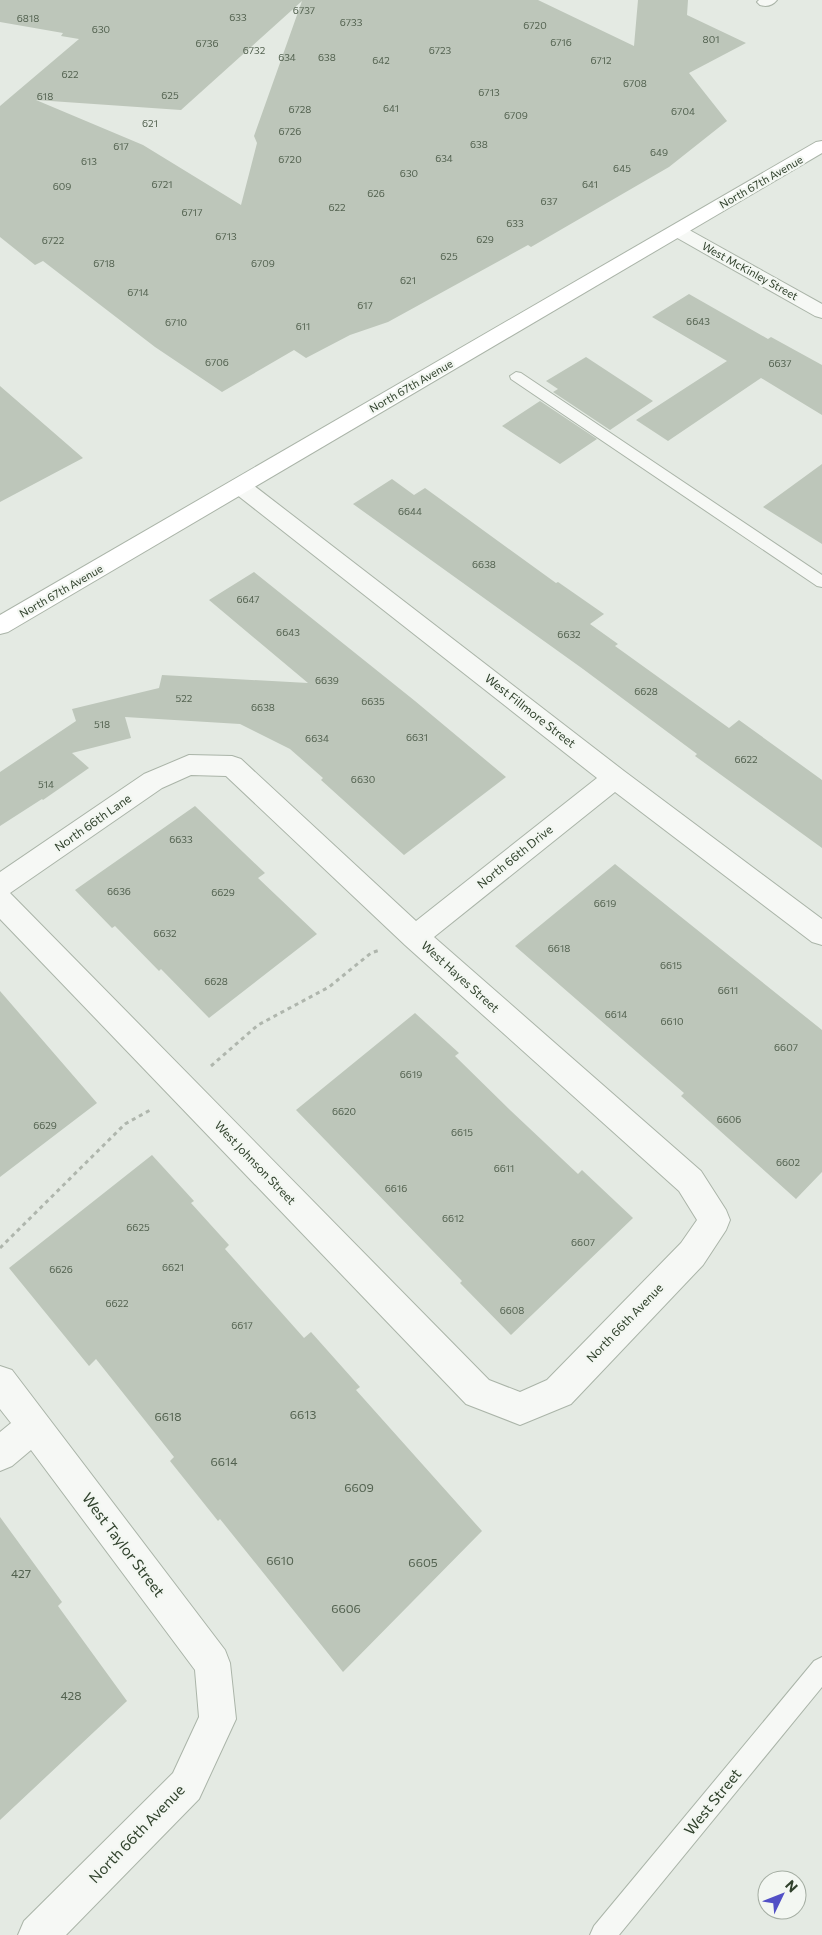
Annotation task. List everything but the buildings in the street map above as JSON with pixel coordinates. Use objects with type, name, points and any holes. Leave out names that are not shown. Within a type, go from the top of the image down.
[{"type":"main road","name":"North 67th Avenue","points":[[0,626],[822,146]]},
{"type":"street","name":"West McKinley Street","points":[[678,230],[822,312]]},
{"type":"street","name":"West Fillmore Street","points":[[240,486],[615,778],[822,934]]},
{"type":"street","name":"North 66th Lane","points":[[0,886],[153,781],[189,765]]},
{"type":"street","name":"West Hayes Street","points":[[189,765],[232,766],[416,937],[690,1181],[715,1220]]},
{"type":"street","name":"North 66th Drive","points":[[416,937],[615,778]]},
{"type":"street","name":"West Johnson Street","points":[[0,901],[478,1392],[520,1409]]},
{"type":"street","name":"North 66th Avenue","points":[[520,1409],[559,1392],[692,1254],[715,1220]]},
{"type":"street","name":"West Taylor Street","points":[[0,1382],[212,1663],[218,1719]]},
{"type":"street","points":[[0,1454],[33,1426]]},
{"type":"street","name":"North 66th Avenue","points":[[38,1935],[186,1786],[218,1719]]},
{"type":"lane","points":[[516,376],[822,582]]},
{"type":"lane","name":"West Street","points":[[603,1935],[822,1669]]}]
